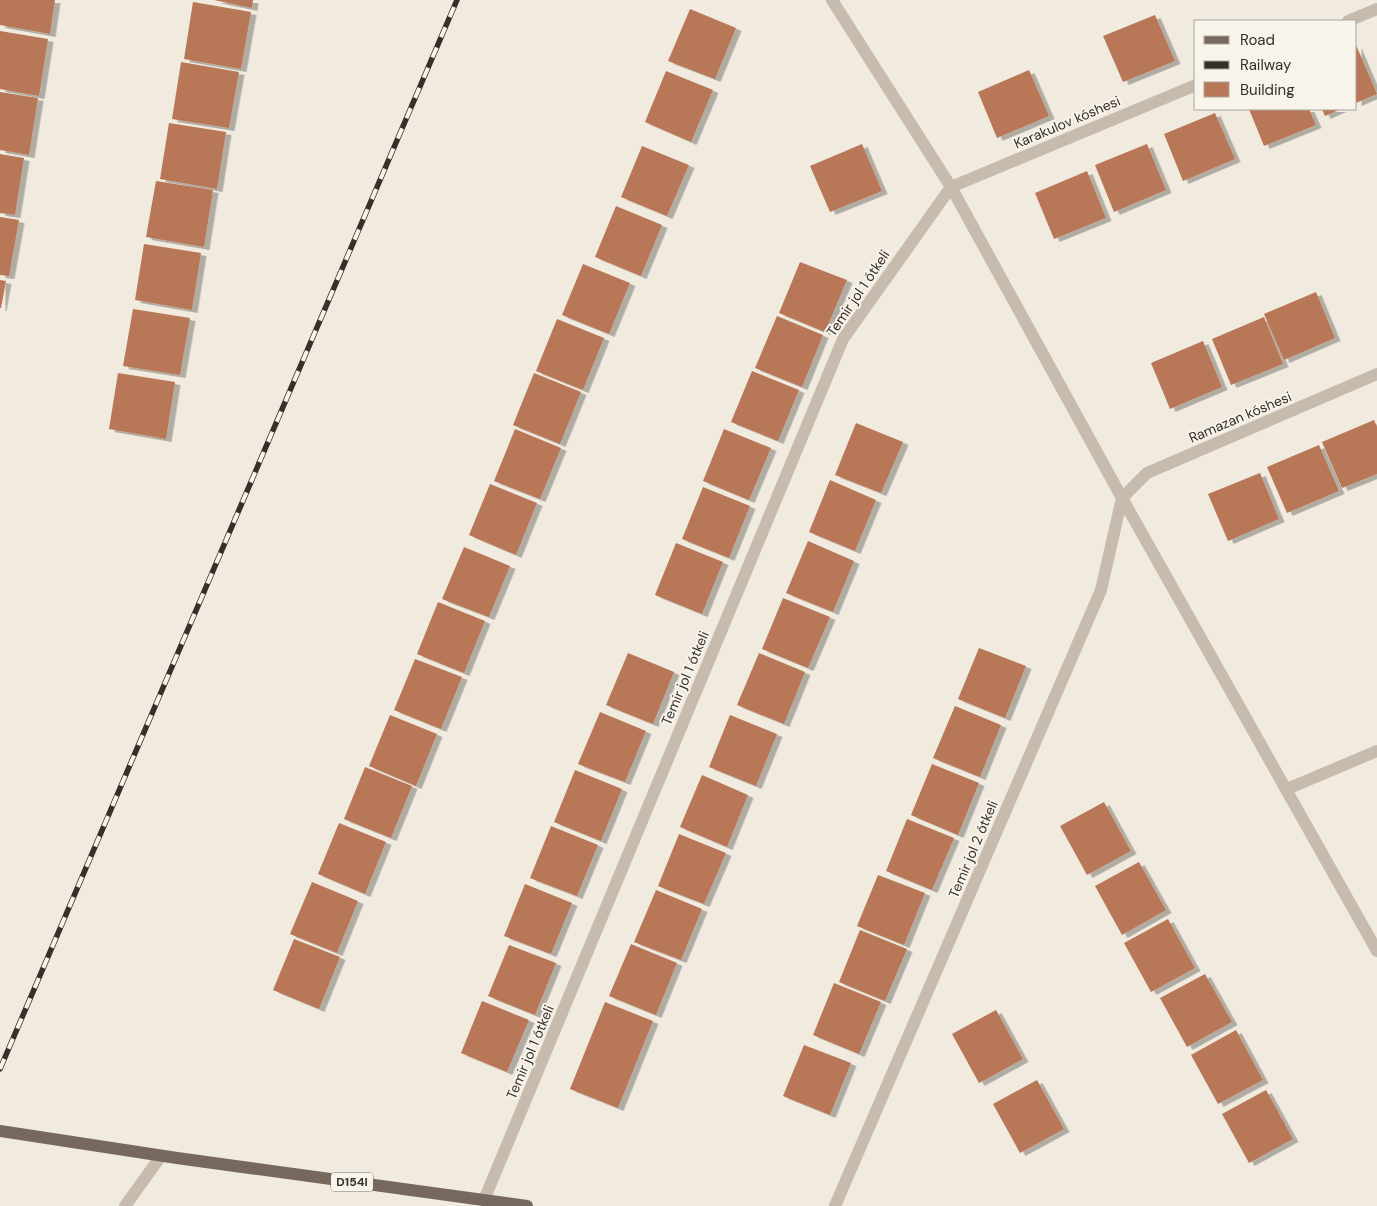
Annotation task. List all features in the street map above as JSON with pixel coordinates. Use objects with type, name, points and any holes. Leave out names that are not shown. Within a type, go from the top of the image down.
[{"type":"main road","name":"D154l","points":[[0,1131],[161,1156],[527,1206]]},
{"type":"street","points":[[832,0],[951,187],[1122,498],[1377,951]]},
{"type":"street","points":[[1350,20],[1377,9]]},
{"type":"street","name":"Karakulov kóshesi","points":[[951,187],[1194,86]]},
{"type":"street","name":"Temir jol 1 ótkeli","points":[[484,1200],[843,339],[951,187]]},
{"type":"street","name":"Ramazan kóshesi","points":[[1122,498],[1147,473],[1377,374]]},
{"type":"street","name":"Temir jol 2 ótkeli","points":[[835,1206],[1101,590],[1122,498]]},
{"type":"street","points":[[1287,789],[1377,751]]},
{"type":"street","points":[[125,1206],[161,1156]]},
{"type":"building","points":[[0,0],[55,0],[50,34],[0,25]]},
{"type":"building","points":[[214,0],[253,0],[252,8]]},
{"type":"building","points":[[193,2],[251,12],[241,69],[184,59]]},
{"type":"building","points":[[690,9],[736,28],[715,79],[668,61]]},
{"type":"building","points":[[1155,15],[1175,61],[1123,82],[1103,36]]},
{"type":"building","points":[[0,31],[48,39],[39,96],[0,89]]},
{"type":"building","points":[[1357,47],[1377,94],[1357,103]]},
{"type":"building","points":[[181,62],[239,72],[229,128],[172,119]]},
{"type":"building","points":[[1029,70],[1049,116],[997,138],[978,92]]},
{"type":"building","points":[[666,71],[713,90],[691,142],[645,122]]},
{"type":"building","points":[[0,92],[38,98],[29,155],[0,150]]},
{"type":"building","points":[[1249,110],[1309,110],[1316,125],[1264,146]]},
{"type":"building","points":[[1322,110],[1339,110],[1325,116]]},
{"type":"building","points":[[1215,113],[1235,159],[1183,181],[1164,134]]},
{"type":"building","points":[[169,123],[226,132],[217,189],[160,179]]},
{"type":"building","points":[[862,144],[882,191],[830,212],[810,166]]},
{"type":"building","points":[[1147,144],[1166,190],[1114,212],[1095,165]]},
{"type":"building","points":[[642,146],[689,165],[667,216],[621,197]]},
{"type":"building","points":[[0,154],[24,158],[15,215],[0,213]]},
{"type":"building","points":[[1087,171],[1106,218],[1054,239],[1035,193]]},
{"type":"building","points":[[156,181],[213,190],[204,247],[146,237]]},
{"type":"building","points":[[616,206],[662,225],[641,276],[595,257]]},
{"type":"building","points":[[0,217],[19,220],[9,276],[0,275]]},
{"type":"building","points":[[144,244],[201,253],[192,310],[135,300]]},
{"type":"building","points":[[800,262],[847,280],[825,332],[779,313]]},
{"type":"building","points":[[583,264],[630,283],[609,334],[562,315]]},
{"type":"building","points":[[0,280],[6,281],[1,308],[0,308]]},
{"type":"building","points":[[1316,292],[1335,338],[1284,360],[1264,314]]},
{"type":"building","points":[[133,309],[190,318],[180,375],[123,366]]},
{"type":"building","points":[[777,316],[823,335],[802,387],[755,368]]},
{"type":"building","points":[[1264,317],[1283,364],[1231,385],[1212,339]]},
{"type":"building","points":[[557,319],[604,338],[583,390],[536,371]]},
{"type":"building","points":[[1203,341],[1222,387],[1170,409],[1151,363]]},
{"type":"building","points":[[752,371],[799,390],[778,441],[731,422]]},
{"type":"building","points":[[118,373],[175,382],[166,439],[109,429]]},
{"type":"building","points":[[534,373],[581,392],[560,444],[513,425]]},
{"type":"building","points":[[1374,420],[1377,427],[1377,474],[1342,488],[1322,442]]},
{"type":"building","points":[[856,423],[903,442],[881,493],[835,475]]},
{"type":"building","points":[[515,429],[561,448],[540,499],[494,481]]},
{"type":"building","points":[[724,429],[771,448],[749,500],[703,481]]},
{"type":"building","points":[[1319,445],[1339,491],[1287,513],[1267,467]]},
{"type":"building","points":[[1260,473],[1279,519],[1228,541],[1208,494]]},
{"type":"building","points":[[830,480],[876,500],[855,551],[809,532]]},
{"type":"building","points":[[490,484],[537,503],[516,555],[469,535]]},
{"type":"building","points":[[703,487],[750,506],[729,558],[682,539]]},
{"type":"building","points":[[808,541],[854,561],[833,612],[786,593]]},
{"type":"building","points":[[676,543],[723,562],[702,614],[655,595]]},
{"type":"building","points":[[464,547],[510,566],[489,617],[442,599]]},
{"type":"building","points":[[783,598],[830,617],[808,668],[762,649]]},
{"type":"building","points":[[438,602],[485,621],[464,673],[417,654]]},
{"type":"building","points":[[979,648],[1026,666],[1005,718],[958,699]]},
{"type":"building","points":[[628,653],[674,672],[653,724],[606,705]]},
{"type":"building","points":[[759,653],[805,672],[784,724],[737,705]]},
{"type":"building","points":[[415,659],[462,677],[441,729],[394,710]]},
{"type":"building","points":[[955,706],[1001,725],[980,777],[933,758]]},
{"type":"building","points":[[600,712],[646,731],[625,782],[578,764]]},
{"type":"building","points":[[390,715],[437,734],[416,786],[369,766]]},
{"type":"building","points":[[730,715],[777,734],[756,786],[709,767]]},
{"type":"building","points":[[932,764],[979,783],[958,835],[911,815]]},
{"type":"building","points":[[365,767],[412,786],[391,838],[344,819]]},
{"type":"building","points":[[575,770],[622,789],[601,841],[554,822]]},
{"type":"building","points":[[702,775],[748,795],[727,847],[680,827]]},
{"type":"building","points":[[1104,802],[1131,851],[1087,875],[1060,826]]},
{"type":"building","points":[[907,819],[954,838],[932,890],[886,871]]},
{"type":"building","points":[[339,823],[386,842],[365,894],[318,874]]},
{"type":"building","points":[[551,826],[598,845],[577,896],[530,878]]},
{"type":"building","points":[[679,834],[726,853],[704,904],[658,886]]},
{"type":"building","points":[[1139,862],[1166,910],[1122,935],[1095,886]]},
{"type":"building","points":[[878,875],[925,893],[904,945],[857,926]]},
{"type":"building","points":[[312,882],[358,901],[337,953],[290,934]]},
{"type":"building","points":[[525,884],[572,903],[551,954],[504,936]]},
{"type":"building","points":[[656,890],[702,909],[681,960],[634,942]]},
{"type":"building","points":[[1168,919],[1195,968],[1151,992],[1124,943]]},
{"type":"building","points":[[860,930],[907,949],[885,1001],[839,982]]},
{"type":"building","points":[[294,939],[340,957],[319,1009],[273,990]]},
{"type":"building","points":[[631,944],[677,963],[656,1015],[609,996]]},
{"type":"building","points":[[509,945],[556,963],[535,1015],[488,996]]},
{"type":"building","points":[[1205,974],[1232,1022],[1187,1047],[1160,998]]},
{"type":"building","points":[[834,983],[881,1002],[859,1054],[813,1035]]},
{"type":"building","points":[[482,1001],[529,1020],[507,1072],[461,1053]]},
{"type":"building","points":[[605,1002],[653,1021],[618,1108],[570,1089]]},
{"type":"building","points":[[996,1010],[1023,1059],[979,1083],[952,1034]]},
{"type":"building","points":[[1236,1030],[1263,1080],[1218,1104],[1191,1055]]},
{"type":"building","points":[[804,1045],[851,1063],[830,1115],[783,1096]]},
{"type":"building","points":[[1037,1080],[1064,1129],[1020,1153],[993,1104]]},
{"type":"building","points":[[1266,1090],[1293,1139],[1249,1163],[1222,1114]]},
{"type":"railway","points":[[0,1069],[457,0]]}]
